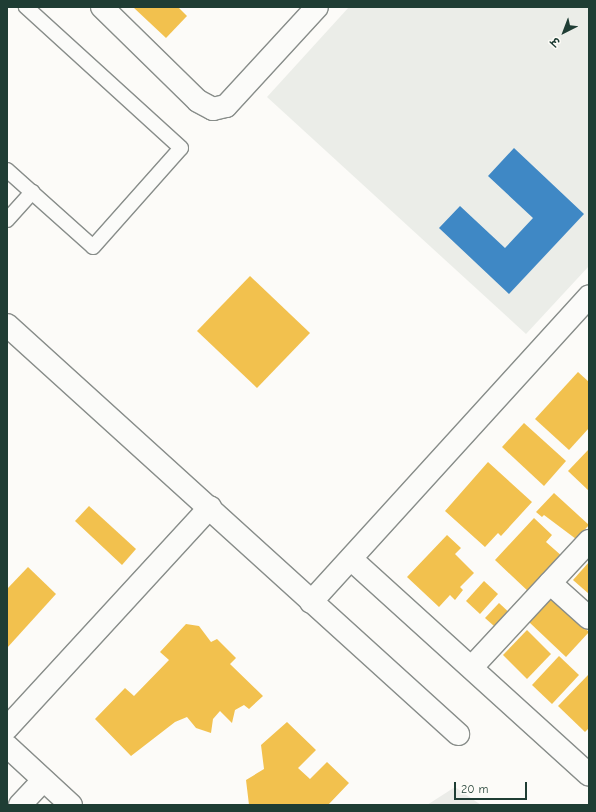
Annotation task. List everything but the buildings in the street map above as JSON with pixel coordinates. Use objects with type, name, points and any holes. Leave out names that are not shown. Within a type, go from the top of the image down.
[{"type":"street","points":[[102,7],[198,101],[213,109],[226,106],[317,7]]},
{"type":"street","points":[[311,602],[589,297]]},
{"type":"street","points":[[7,325],[210,507],[311,602],[458,734]]},
{"type":"street","points":[[7,728],[210,507]]},
{"type":"street","points":[[472,667],[589,541]]},
{"type":"street","points":[[351,559],[472,667],[589,775]]},
{"type":"street","points":[[550,583],[589,618]]},
{"type":"street","points":[[7,746],[71,805]]},
{"type":"street","points":[[20,805],[43,780]]},
{"type":"lane","points":[[7,170],[93,247],[182,148],[26,7]]},
{"type":"lane","points":[[7,220],[32,192]]},
{"type":"shaded area","points":[[349,7],[589,7],[589,266],[526,334],[267,97]]},
{"type":"shaded area","points":[[455,787],[481,805],[427,805]]}]
